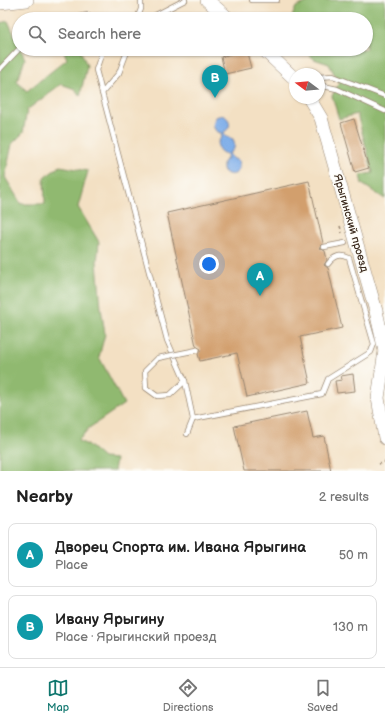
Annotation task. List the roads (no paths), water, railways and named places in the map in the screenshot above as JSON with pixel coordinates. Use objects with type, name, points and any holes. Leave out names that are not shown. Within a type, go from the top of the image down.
[{"type":"main road","points":[[0,3],[27,0]]},
{"type":"main road","points":[[207,0],[221,12]]},
{"type":"main road","points":[[271,56],[289,73]]},
{"type":"main road","name":"Ярыгинский проезд","points":[[313,104],[322,118],[385,351],[378,398],[385,438]]},
{"type":"lane","points":[[140,12],[141,0]]},
{"type":"lane","points":[[162,12],[185,0]]},
{"type":"lane","points":[[252,0],[277,0]]},
{"type":"lane","points":[[0,69],[12,56]]},
{"type":"lane","points":[[101,56],[96,70],[167,340],[185,382],[192,419],[187,434]]},
{"type":"lane","points":[[102,93],[119,73],[125,56]]},
{"type":"lane","points":[[325,77],[333,76],[385,96]]},
{"type":"lane","points":[[325,86],[337,89],[385,110]]},
{"type":"lane","points":[[324,247],[345,243]]},
{"type":"lane","points":[[192,419],[322,394],[328,379],[371,352],[374,344],[349,258],[340,255],[333,257],[328,264]]},
{"type":"lane","points":[[185,382],[170,395],[157,396],[146,388],[145,371],[158,358],[197,350]]},
{"type":"water","points":[[223,115],[228,119],[230,124],[224,132],[225,136],[233,139],[234,143],[234,149],[229,153],[231,157],[238,161],[239,165],[238,171],[233,174],[226,173],[223,170],[223,162],[228,158],[226,154],[223,153],[218,147],[218,142],[222,137],[221,133],[216,131],[213,126],[215,117]]},
{"type":"place","name":"Ивану Ярыгину","points":[[215,98]]},
{"type":"place","name":"Дворец Спорта им. Ивана Ярыгина","points":[[260,296]]}]
